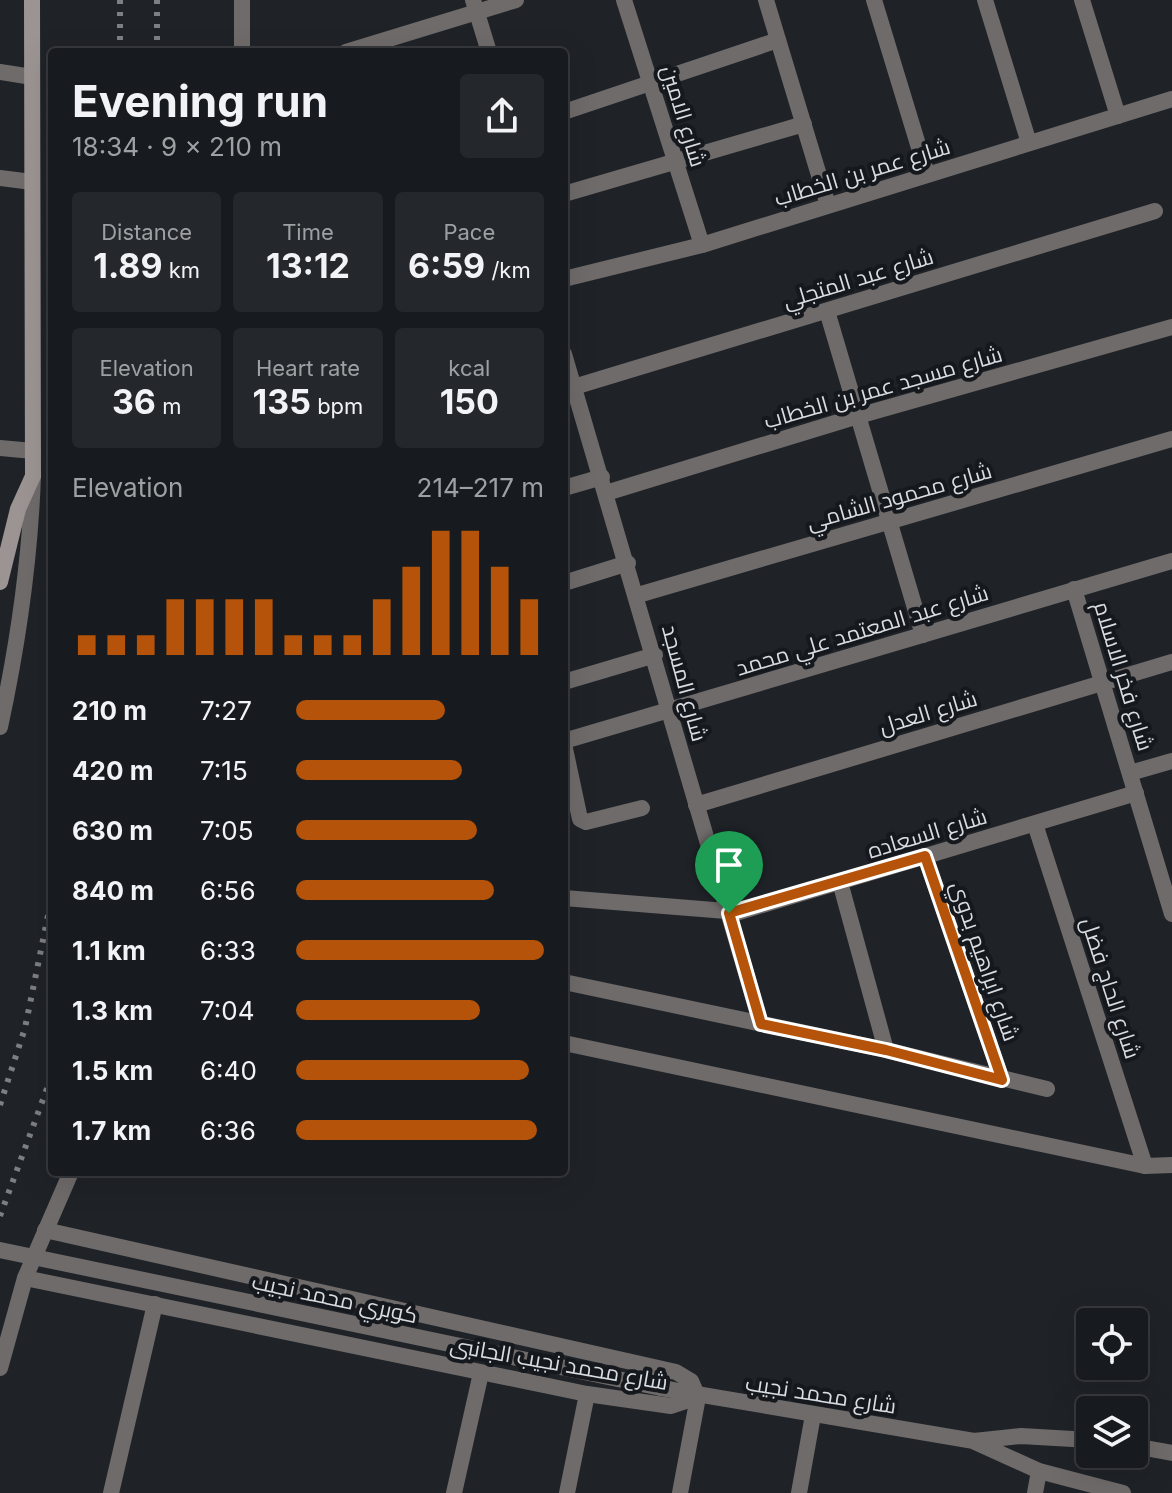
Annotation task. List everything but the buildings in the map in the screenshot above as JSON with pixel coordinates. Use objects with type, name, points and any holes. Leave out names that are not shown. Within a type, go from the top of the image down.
[{"type":"main road","points":[[0,582],[15,521],[33,476],[32,0]]},
{"type":"street","points":[[242,0],[242,48]]},
{"type":"street","points":[[357,48],[475,6],[516,0]]},
{"type":"street","name":"شارع الامين","points":[[624,0],[702,245]]},
{"type":"street","points":[[766,0],[828,205]]},
{"type":"street","points":[[874,0],[927,174]]},
{"type":"street","points":[[985,0],[1029,143]]},
{"type":"street","points":[[1082,0],[1118,116]]},
{"type":"street","points":[[475,6],[488,48]]},
{"type":"street","points":[[568,111],[778,40]]},
{"type":"street","points":[[0,72],[32,77]]},
{"type":"street","name":"شارع عمر بن الخطاب","points":[[568,278],[702,245],[1172,99]]},
{"type":"street","points":[[568,193],[804,124]]},
{"type":"street","points":[[0,178],[32,182]]},
{"type":"street","name":"شارع عبد المتجلي","points":[[569,389],[1155,211]]},
{"type":"street","points":[[827,311],[923,635]]},
{"type":"street","name":"شارع مسجد عمر بن الخطاب","points":[[568,488],[604,485],[1172,327]]},
{"type":"street","name":"شارع المسجد","points":[[569,389],[604,485],[638,595],[761,1024]]},
{"type":"street","name":"شارع محمود الشامي","points":[[638,595],[1172,439]]},
{"type":"street","points":[[0,448],[33,451]]},
{"type":"street","points":[[0,727],[31,548],[33,476]]},
{"type":"street","name":"شارع عبد المعتمد علي محمد","points":[[568,741],[1172,561]]},
{"type":"street","points":[[568,582],[628,563]]},
{"type":"street","name":"شارع فخر الاسلام","points":[[1074,589],[1136,793],[1165,868],[1172,914]]},
{"type":"street","points":[[568,681],[655,655]]},
{"type":"street","name":"شارع العدل","points":[[696,805],[1172,662]]},
{"type":"street","points":[[568,761],[580,819],[586,822],[642,808]]},
{"type":"street","points":[[1130,773],[1172,761]]},
{"type":"street","name":"شارع السعاده","points":[[729,913],[1136,793]]},
{"type":"street","name":"شارع الحاج فضل","points":[[1035,824],[1145,1166]]},
{"type":"street","name":"شارع ابراهيم بدوي","points":[[925,856],[1002,1080]]},
{"type":"street","points":[[840,882],[886,1050]]},
{"type":"street","points":[[568,898],[729,913]]},
{"type":"street","points":[[568,983],[886,1050],[1047,1089]]},
{"type":"street","points":[[568,1044],[1145,1166],[1157,1168],[1172,1165]]},
{"type":"street","points":[[0,1368],[25,1278],[69,1176]]},
{"type":"street","name":"شارع محمد نجيب الجانبى","points":[[25,1278],[587,1394],[671,1406],[698,1397],[691,1381],[676,1372],[45,1230]]},
{"type":"street","name":"كوبري محمد نجيب","points":[[0,1250],[661,1388]]},
{"type":"street","points":[[111,1493],[155,1304]]},
{"type":"street","points":[[454,1493],[481,1373]]},
{"type":"street","name":"شارع محمد نجيب","points":[[661,1388],[698,1397],[974,1441],[1021,1436],[1076,1439]]},
{"type":"street","points":[[567,1493],[587,1394]]},
{"type":"street","points":[[680,1493],[698,1397]]},
{"type":"street","points":[[799,1493],[813,1415]]},
{"type":"street","name":"شارع محمد نجيب","points":[[974,1441],[1039,1471],[1123,1493]]},
{"type":"street","points":[[1148,1449],[1172,1453]]},
{"type":"street","points":[[1035,1493],[1039,1471]]},
{"type":"railway","points":[[120,0],[120,48]]},
{"type":"railway","points":[[157,0],[157,48]]},
{"type":"railway","points":[[0,1105],[25,1028],[48,916]]},
{"type":"railway","points":[[0,1216],[48,1086]]},
{"type":"route","points":[[925,856],[1002,1080],[886,1050],[761,1024],[729,913],[925,856]]}]
